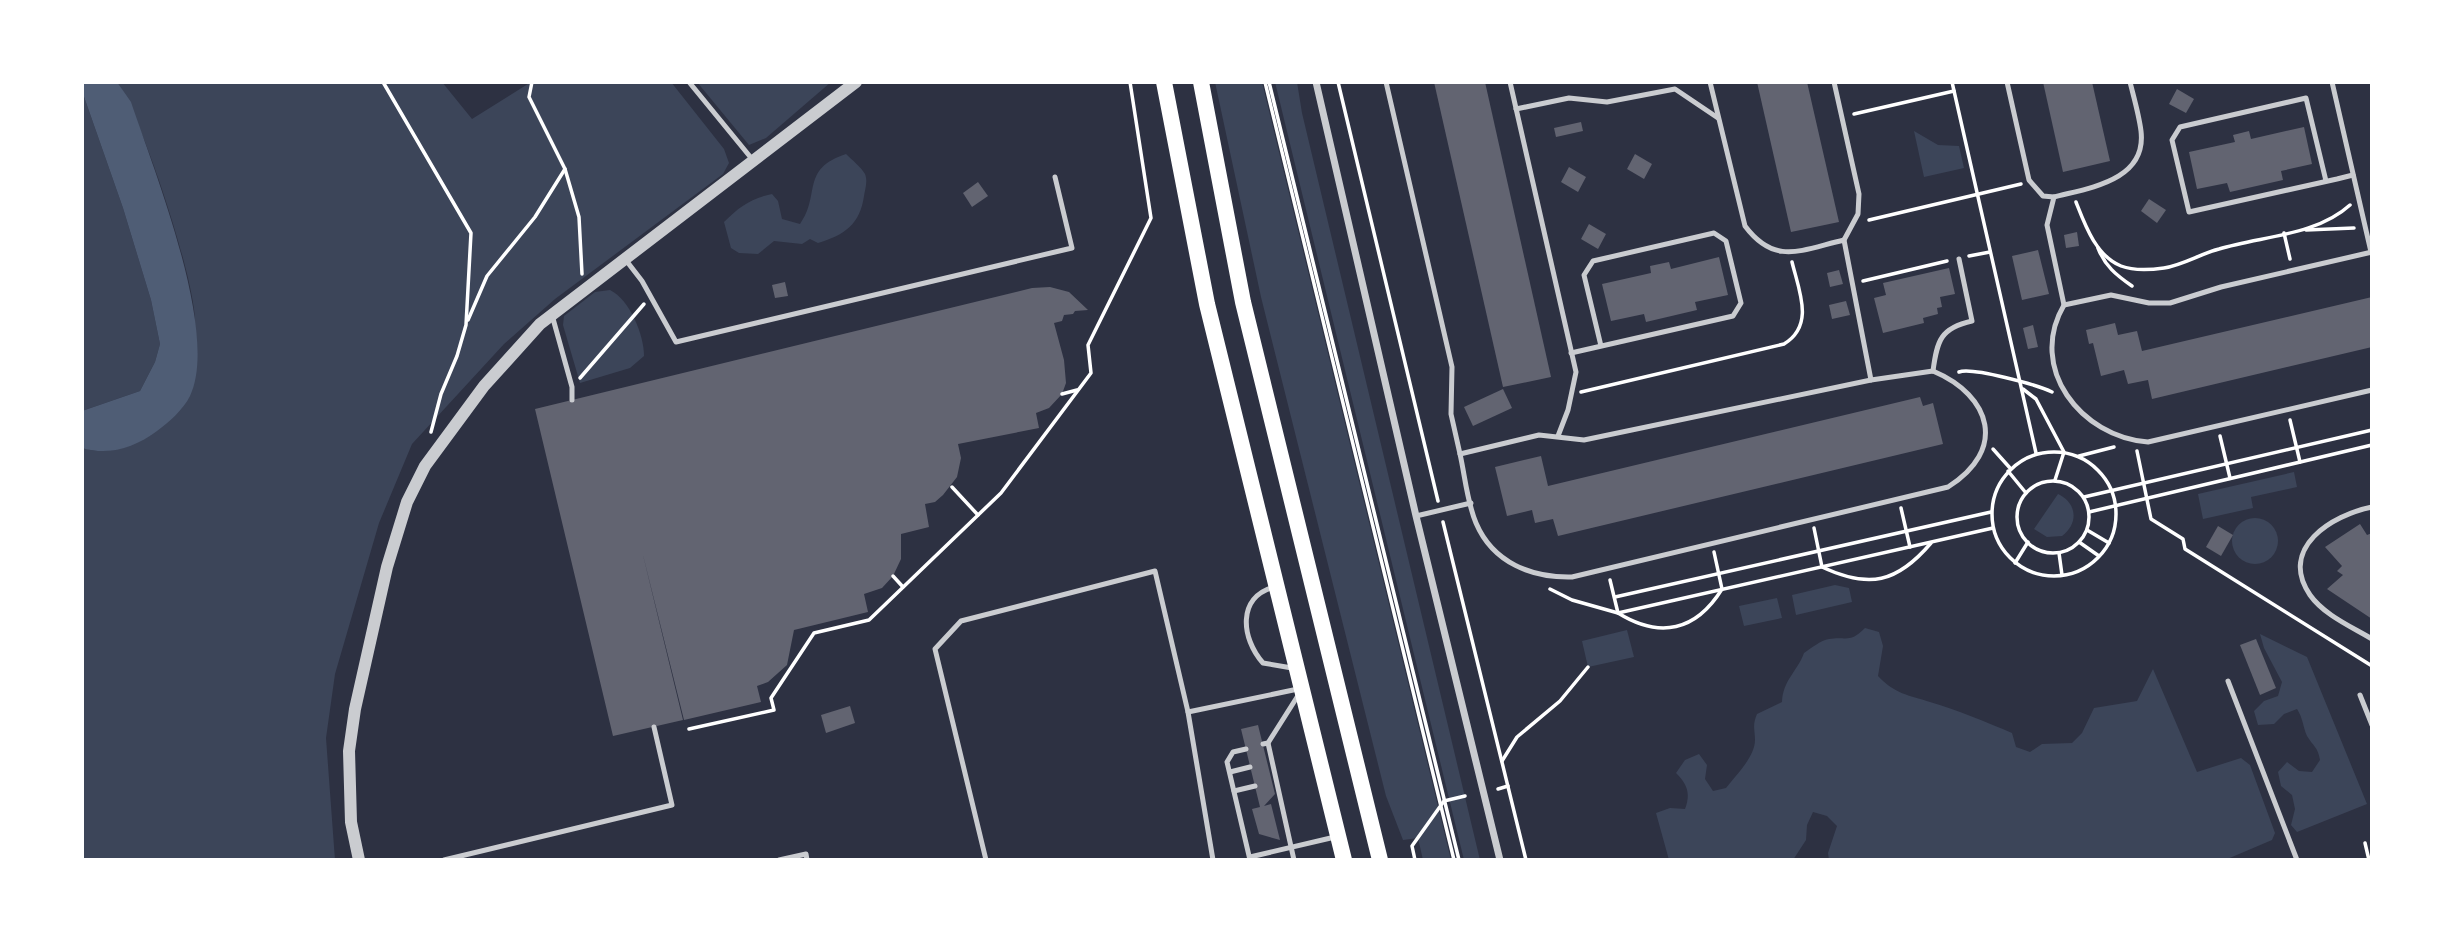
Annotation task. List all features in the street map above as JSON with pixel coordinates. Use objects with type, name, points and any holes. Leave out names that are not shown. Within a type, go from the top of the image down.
[{"type":"main road","points":[[1164,82],[1207,304],[1344,860]]},
{"type":"main road","points":[[1201,82],[1243,302],[1380,860]]},
{"type":"street","points":[[359,860],[351,822],[349,751],[355,709],[387,567],[407,502],[425,467],[484,386],[552,315],[754,162],[836,94],[856,82]]},
{"type":"street","points":[[1316,82],[1416,516],[1500,860]]},
{"type":"lane","points":[[689,82],[754,162]]},
{"type":"lane","points":[[1386,82],[1452,367],[1451,414],[1471,503],[1476,523],[1493,547],[1517,569],[1547,578],[1572,577],[1948,487],[1963,478],[1984,442],[1986,423],[1980,405],[1968,391],[1933,371],[1871,380],[1584,440],[1539,435],[1460,454]]},
{"type":"lane","points":[[1510,82],[1576,372],[1572,394],[1558,436]]},
{"type":"lane","points":[[1662,82],[1662,92]]},
{"type":"lane","points":[[1710,82],[1745,226],[1757,242],[1774,252],[1790,253],[1843,240]]},
{"type":"lane","points":[[1834,82],[1859,194],[1858,214],[1843,240],[1871,380]]},
{"type":"lane","points":[[2007,82],[2029,180],[2043,196],[2053,197],[2113,183],[2126,171],[2137,154],[2142,134],[2130,82]]},
{"type":"lane","points":[[2064,305],[2111,295],[2149,303],[2170,303],[2195,298],[2221,287],[2371,252],[2332,82]]},
{"type":"lane","points":[[1516,109],[1569,98],[1607,102],[1675,89],[1718,118]]},
{"type":"lane","points":[[2326,181],[2306,98],[2180,127],[2172,140],[2189,212],[2353,175]]},
{"type":"lane","points":[[625,259],[651,297],[676,342],[1072,248],[1055,177]]},
{"type":"lane","points":[[2053,197],[2047,225],[2064,305],[2056,319],[2050,341],[2053,370],[2066,394],[2076,405],[2115,435],[2148,442],[2372,390]]},
{"type":"lane","points":[[1571,353],[1732,316],[1741,303],[1726,241],[1714,233],[1593,261],[1584,275],[1601,346]]},
{"type":"lane","points":[[1933,371],[1941,337],[1952,325],[1972,321],[1959,259]]},
{"type":"lane","points":[[552,315],[572,387],[572,400]]},
{"type":"lane","points":[[1416,516],[1471,503]]},
{"type":"lane","points":[[2372,507],[2335,520],[2315,533],[2305,547],[2302,561],[2303,579],[2309,595],[2322,608],[2372,639]]},
{"type":"lane","points":[[986,860],[935,649],[961,621],[1155,571],[1188,712],[1213,860]]},
{"type":"lane","points":[[1278,586],[1262,590],[1253,598],[1245,616],[1254,653],[1263,663],[1297,669]]},
{"type":"lane","points":[[2228,681],[2297,860]]},
{"type":"lane","points":[[1188,712],[1302,688]]},
{"type":"lane","points":[[1294,860],[1266,744],[1302,688]]},
{"type":"lane","points":[[2360,695],[2372,725]]},
{"type":"lane","points":[[444,860],[672,805],[654,727]]},
{"type":"lane","points":[[1246,749],[1233,752],[1227,762],[1250,858],[1338,836]]},
{"type":"lane","points":[[1230,772],[1250,766]]},
{"type":"lane","points":[[1234,791],[1255,786]]},
{"type":"lane","points":[[779,860],[806,854],[807,860]]},
{"type":"path","points":[[383,82],[471,233],[466,325]]},
{"type":"path","points":[[532,82],[529,97],[565,170],[579,216],[582,292]]},
{"type":"path","points":[[689,729],[774,710],[771,698],[789,666],[814,634],[869,620],[1001,493],[1091,373],[1088,345],[1151,218],[1130,82]]},
{"type":"path","points":[[1267,82],[1456,860]]},
{"type":"path","points":[[1267,82],[1456,860]]},
{"type":"path","points":[[1338,82],[1526,860]]},
{"type":"path","points":[[1952,82],[2036,453]]},
{"type":"path","points":[[1842,117],[1954,91]]},
{"type":"path","points":[[425,467],[441,394],[487,276],[535,217],[565,170]]},
{"type":"path","points":[[1852,224],[2015,187],[2029,180]]},
{"type":"path","points":[[2072,192],[2103,260],[2115,275],[2144,295],[2149,303]]},
{"type":"path","points":[[2300,230],[2340,214],[2358,195]]},
{"type":"path","points":[[2096,243],[2121,265],[2151,269],[2165,268],[2234,244],[2284,233],[2365,228]]},
{"type":"path","points":[[2284,233],[2293,270]]},
{"type":"path","points":[[1852,283],[1990,252]]},
{"type":"path","points":[[1572,394],[1784,344],[1796,337],[1804,312],[1790,253]]},
{"type":"path","points":[[572,387],[651,297]]},
{"type":"path","points":[[1948,378],[1966,370],[1981,370],[2003,380],[2037,385],[2076,405]]},
{"type":"path","points":[[2021,388],[2036,399],[2064,452],[2055,481]]},
{"type":"path","points":[[1062,394],[1077,390]]},
{"type":"path","points":[[2287,410],[2300,462]]},
{"type":"path","points":[[2218,426],[2230,478]]},
{"type":"path","points":[[2084,497],[2372,430]]},
{"type":"path","points":[[2079,456],[2135,441],[2151,519],[2183,539],[2185,549],[2372,666]]},
{"type":"path","points":[[1984,442],[2026,493]]},
{"type":"path","points":[[2089,512],[2372,445]]},
{"type":"path","points":[[2064,452],[2079,456],[2097,468],[2112,491],[2116,505],[2115,527],[2109,543],[2099,556],[2075,573],[2034,573],[2015,563],[2001,547],[1993,528],[1991,512],[1995,491],[2009,470],[2036,453],[2064,452]]},
{"type":"path","points":[[2055,481],[2069,484],[2084,497],[2089,512],[2087,530],[2079,542],[2059,553],[2039,550],[2028,542],[2018,527],[2017,517],[2018,507],[2026,493],[2038,484],[2055,481]]},
{"type":"path","points":[[951,487],[978,514]]},
{"type":"path","points":[[1899,499],[1910,547]]},
{"type":"path","points":[[1615,597],[1991,512]]},
{"type":"path","points":[[1812,520],[1822,567]]},
{"type":"path","points":[[1618,613],[1993,528]]},
{"type":"path","points":[[2087,530],[2109,543]]},
{"type":"path","points":[[1822,567],[1849,579],[1874,580],[1895,574],[1916,561],[1933,542]]},
{"type":"path","points":[[2015,563],[2028,542]]},
{"type":"path","points":[[2079,542],[2099,556]]},
{"type":"path","points":[[1517,569],[1572,600],[1618,613],[1637,624],[1658,628],[1680,626],[1700,619],[1722,589],[1712,544]]},
{"type":"path","points":[[2059,553],[2062,575]]},
{"type":"path","points":[[1608,568],[1618,613]]},
{"type":"path","points":[[893,576],[904,587]]},
{"type":"path","points":[[1502,761],[1517,737],[1560,701],[1588,667]]},
{"type":"path","points":[[1498,789],[1508,786]]},
{"type":"path","points":[[1415,860],[1412,846],[1444,802],[1465,796]]},
{"type":"path","points":[[2365,843],[2369,860]]},
{"type":"shaded area","points":[[82,82],[117,82],[131,102],[180,250],[197,333],[197,368],[190,396],[184,406],[171,420],[148,437],[112,451],[82,448],[82,411],[140,391],[155,362],[160,344],[151,300],[123,208],[82,91]]},
{"type":"shaded area","points":[[117,82],[442,82],[472,119],[531,82],[671,82],[724,149],[729,163],[723,174],[555,299],[504,344],[412,444],[379,523],[335,674],[326,738],[335,860],[82,860],[82,448],[110,451],[151,435],[183,358],[195,320],[186,269],[165,198],[140,128]]},
{"type":"shaded area","points":[[697,82],[831,82],[766,138],[749,145]]},
{"type":"shaded area","points":[[1215,82],[1262,82],[1451,860],[1423,860],[1418,838],[1403,840],[1386,796],[1261,297]]},
{"type":"shaded area","points":[[1275,82],[1297,82],[1302,113],[1480,860],[1464,860]]},
{"type":"shaded area","points":[[82,91],[123,208],[151,300],[160,344],[155,362],[140,391],[82,411]]},
{"type":"shaded area","points":[[1914,131],[1938,145],[1959,146],[1964,168],[1924,177]]},
{"type":"shaded area","points":[[846,154],[863,171],[866,179],[862,206],[850,227],[818,243],[810,239],[802,244],[774,241],[758,254],[739,253],[731,248],[724,222],[735,212],[752,201],[772,194],[778,201],[782,219],[800,224],[822,167]]},
{"type":"shaded area","points":[[610,290],[630,310],[642,338],[644,356],[630,368],[580,383],[563,325],[564,316],[595,292]]},
{"type":"shaded area","points":[[2294,472],[2297,487],[2251,497],[2253,508],[2203,519],[2198,494]]},
{"type":"shaded area","points":[[2058,494],[2072,508],[2073,519],[2062,536],[2047,537],[2034,529]]},
{"type":"shaded area","points":[[2255,518],[2271,525],[2278,541],[2271,557],[2255,564],[2239,557],[2232,541],[2239,525]]},
{"type":"shaded area","points":[[1835,585],[1849,588],[1852,602],[1796,615],[1792,595]]},
{"type":"shaded area","points":[[1777,598],[1782,618],[1744,626],[1739,606]]},
{"type":"shaded area","points":[[1865,628],[1879,632],[1883,646],[1878,676],[1890,687],[2012,733],[2016,747],[2030,752],[2042,744],[2072,743],[2082,733],[2094,708],[2137,701],[2153,669],[2197,772],[2241,758],[2250,765],[2275,833],[2272,840],[2225,860],[1829,860],[1828,853],[1837,826],[1827,816],[1813,812],[1807,825],[1806,840],[1793,860],[1669,860],[1656,813],[1670,808],[1685,809],[1687,789],[1676,773],[1685,760],[1699,754],[1707,765],[1705,779],[1713,791],[1726,788],[1752,753],[1757,714],[1782,702],[1785,688],[1804,653],[1829,639],[1851,638]]},
{"type":"shaded area","points":[[1627,630],[1634,657],[1588,667],[1582,641]]},
{"type":"shaded area","points":[[2260,634],[2307,657],[2367,804],[2297,832],[2291,825],[2295,809],[2292,795],[2281,786],[2278,772],[2287,762],[2299,771],[2312,772],[2320,760],[2297,709],[2284,714],[2274,724],[2258,725],[2254,711],[2264,701],[2278,696],[2282,682],[2264,648]]},
{"type":"building","points":[[1434,82],[1485,82],[1551,377],[1503,387]]},
{"type":"building","points":[[1757,82],[1807,82],[1839,222],[1791,232]]},
{"type":"building","points":[[2043,82],[2092,82],[2110,161],[2063,172]]},
{"type":"building","points":[[2177,89],[2194,99],[2186,113],[2169,104]]},
{"type":"building","points":[[1581,122],[1583,131],[1556,137],[1554,128]]},
{"type":"building","points":[[2304,127],[2312,164],[2281,171],[2283,180],[2230,192],[2227,183],[2197,189],[2189,152],[2235,142],[2233,135],[2249,131],[2251,139]]},
{"type":"building","points":[[1635,154],[1652,164],[1644,179],[1627,169]]},
{"type":"building","points":[[1569,167],[1586,177],[1578,192],[1561,182]]},
{"type":"building","points":[[978,182],[988,196],[972,207],[963,193]]},
{"type":"building","points":[[2149,199],[2166,210],[2157,223],[2141,211]]},
{"type":"building","points":[[1589,224],[1606,234],[1598,249],[1581,239]]},
{"type":"building","points":[[2077,232],[2079,246],[2066,248],[2064,235]]},
{"type":"building","points":[[2038,250],[2049,294],[2022,300],[2012,256]]},
{"type":"building","points":[[1719,257],[1728,295],[1695,302],[1697,310],[1646,322],[1644,314],[1611,321],[1602,284],[1651,273],[1650,266],[1669,262],[1671,269]]},
{"type":"building","points":[[1949,268],[1955,294],[1940,297],[1942,307],[1937,308],[1938,314],[1923,318],[1924,323],[1883,333],[1874,298],[1886,295],[1883,283]]},
{"type":"building","points":[[1839,270],[1843,284],[1830,287],[1827,273]]},
{"type":"building","points":[[785,282],[788,296],[775,298],[772,285]]},
{"type":"building","points":[[1050,287],[1069,292],[1088,310],[1064,315],[1062,321],[1054,323],[1064,360],[1066,383],[1062,394],[1049,408],[1036,413],[1039,428],[958,444],[961,458],[957,477],[935,502],[925,504],[929,527],[901,534],[901,559],[893,576],[882,588],[864,594],[868,612],[794,630],[787,665],[768,682],[757,686],[761,702],[684,720],[642,551],[683,720],[613,736],[535,409],[1032,288]]},
{"type":"building","points":[[2372,297],[2372,347],[2152,399],[2148,380],[2128,384],[2124,370],[2101,376],[2093,343],[2089,344],[2086,330],[2115,323],[2118,335],[2137,331],[2142,351]]},
{"type":"building","points":[[1846,301],[1850,315],[1832,319],[1829,305]]},
{"type":"building","points":[[2033,325],[2038,347],[2028,349],[2023,328]]},
{"type":"building","points":[[1503,389],[1512,408],[1473,426],[1464,407]]},
{"type":"building","points":[[1920,397],[1923,406],[1933,403],[1943,444],[1558,536],[1553,519],[1535,523],[1532,510],[1507,516],[1495,467],[1541,456],[1548,486]]},
{"type":"building","points":[[2360,524],[2367,535],[2372,533],[2372,619],[2327,589],[2343,575],[2337,571],[2342,566],[2325,547]]},
{"type":"building","points":[[2218,526],[2233,535],[2221,556],[2206,547]]},
{"type":"building","points":[[2256,639],[2276,688],[2260,695],[2240,645]]},
{"type":"building","points":[[850,706],[855,723],[826,733],[821,715]]},
{"type":"building","points":[[1258,725],[1275,794],[1264,806],[1271,804],[1280,840],[1259,834],[1252,809],[1260,807],[1241,729]]}]
